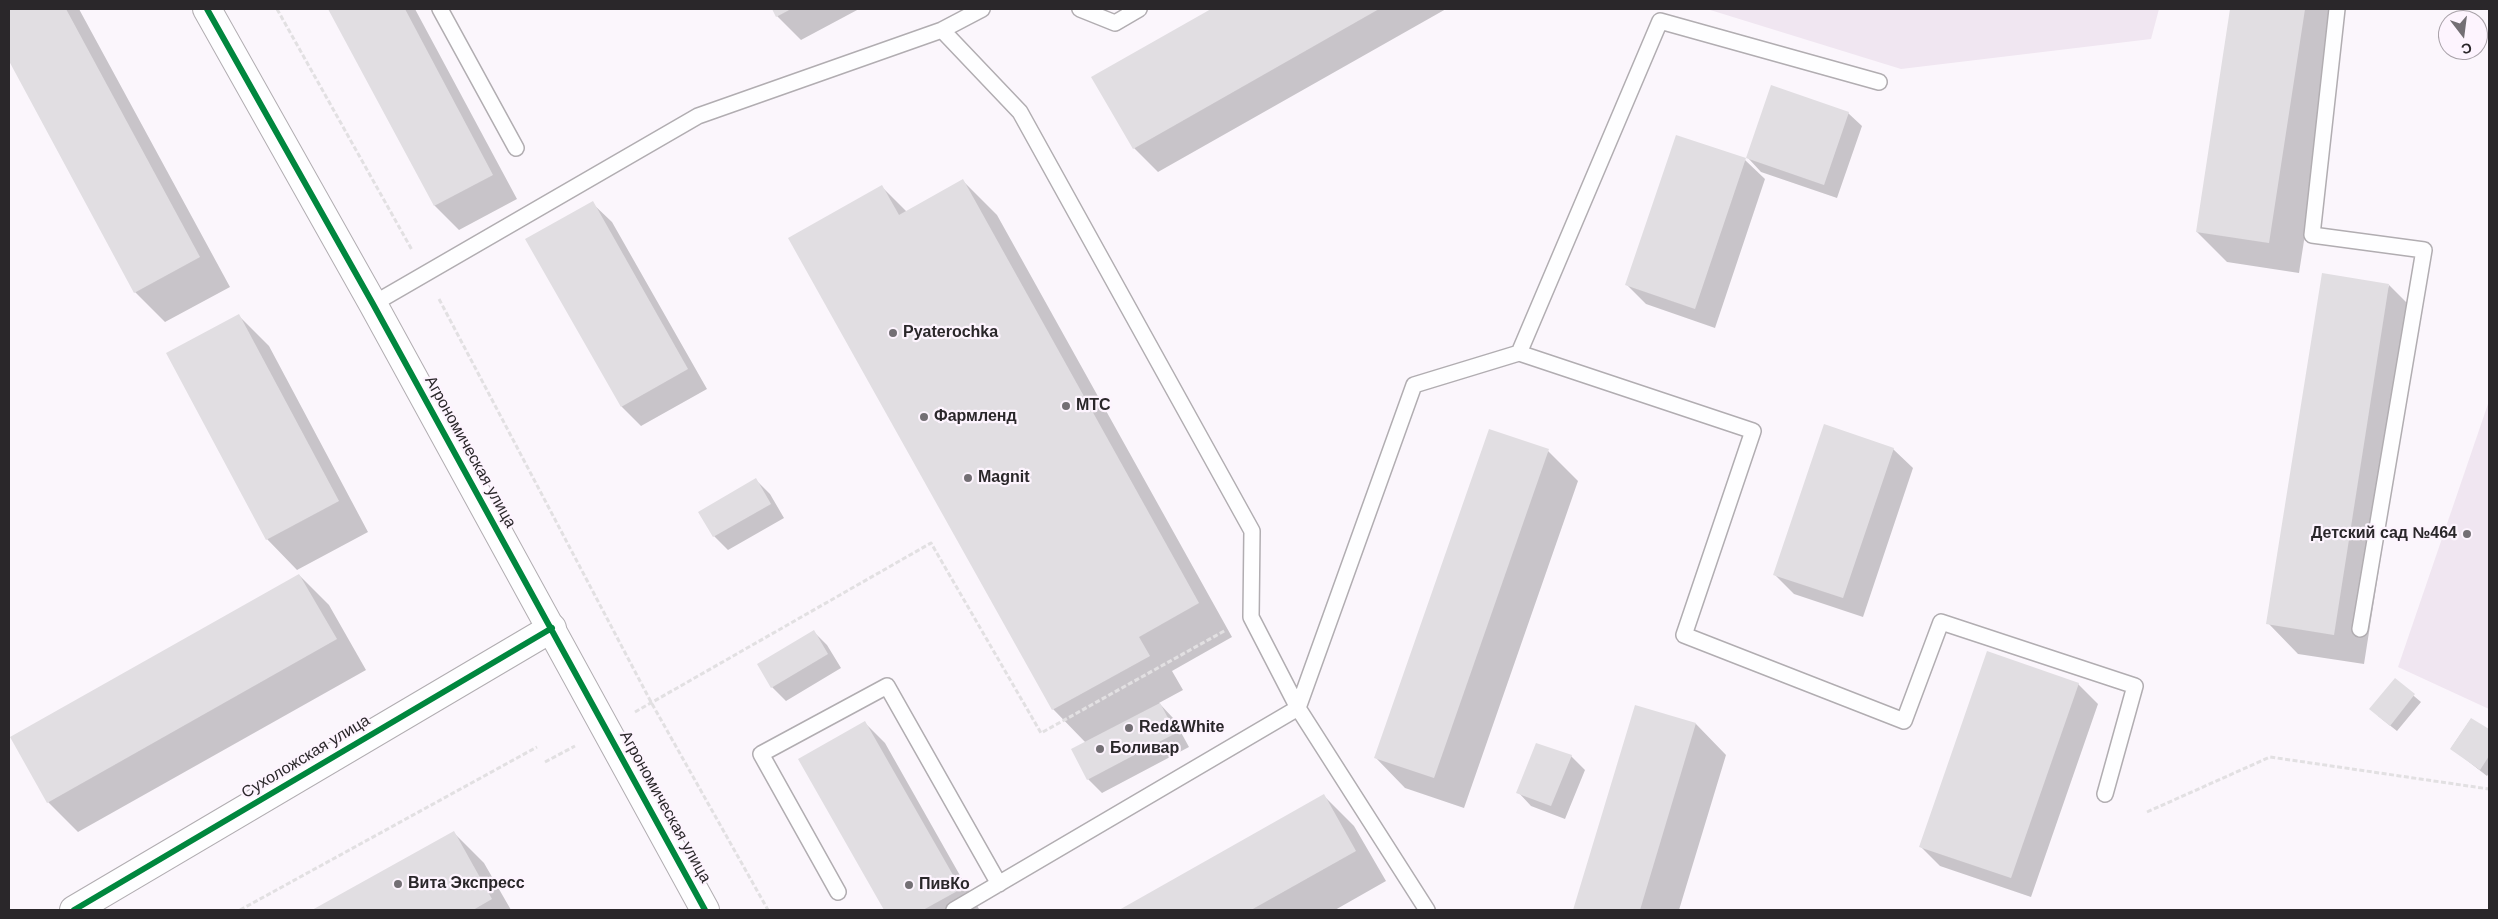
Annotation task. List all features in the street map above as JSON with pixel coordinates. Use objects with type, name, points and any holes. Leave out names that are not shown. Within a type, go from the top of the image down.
[{"type":"street","name":"Агрономическая улица","points":[[207,9],[373,304],[705,910]]},
{"type":"street","name":"Сухоложская улица","points":[[74,910],[552,628]]},
{"type":"lane","points":[[440,9],[516,148]]},
{"type":"lane","points":[[373,304],[698,116],[942,30],[982,9]]},
{"type":"lane","points":[[1080,9],[1114,22],[1139,9]]},
{"type":"lane","points":[[2337,9],[2312,235],[2424,250],[2360,629]]},
{"type":"lane","points":[[1519,353],[1660,21],[1879,82]]},
{"type":"lane","points":[[942,30],[1020,112],[1252,531],[1250,617],[1298,708],[1427,910]]},
{"type":"lane","points":[[954,910],[1298,708],[1414,385],[1519,353],[1752,431],[1684,635],[1904,721],[1941,622],[2135,686],[2105,794]]},
{"type":"lane","points":[[838,892],[761,754],[887,686],[999,884]]},
{"type":"path","points":[[277,9],[425,274],[651,702],[768,910]]},
{"type":"path","points":[[545,762],[931,543],[1041,733],[1250,617]]},
{"type":"path","points":[[240,910],[537,746]]},
{"type":"path","points":[[2147,812],[2270,757],[2489,789]]},
{"type":"shaded area","points":[[1707,9],[2159,9],[2151,39],[1901,69]]},
{"type":"shaded area","name":"Детский сад №464","points":[[2489,401],[2489,709],[2398,667]]},
{"type":"building","points":[[9,9],[66,9],[200,257],[134,293],[9,61]]},
{"type":"building","points":[[328,9],[405,9],[493,175],[434,206]]},
{"type":"building","points":[[772,9],[791,9],[776,17]]},
{"type":"building","points":[[1211,9],[1379,9],[1133,149],[1091,77]]},
{"type":"building","points":[[2230,9],[2305,9],[2269,243],[2196,232]]},
{"type":"building","points":[[1771,85],[1849,112],[1824,185],[1746,158]]},
{"type":"building","points":[[1676,135],[1746,158],[1695,309],[1625,285]]},
{"type":"building","points":[[963,179],[1199,603],[1139,637],[1150,656],[1052,710],[788,238],[882,185],[899,215]]},
{"type":"building","points":[[593,201],[688,369],[621,407],[525,239]]},
{"type":"building","points":[[2322,273],[2389,284],[2334,635],[2266,624]]},
{"type":"building","points":[[239,314],[339,501],[266,540],[166,353]]},
{"type":"building","points":[[1824,424],[1894,448],[1843,598],[1773,575]]},
{"type":"building","points":[[1489,429],[1549,449],[1434,778],[1374,758]]},
{"type":"building","points":[[756,478],[771,504],[713,537],[698,512]]},
{"type":"building","points":[[299,574],[337,639],[47,803],[10,737]]},
{"type":"building","points":[[814,630],[828,654],[771,688],[757,664]]},
{"type":"building","points":[[1987,651],[2079,683],[2011,878],[1919,847]]},
{"type":"building","points":[[2395,678],[2415,694],[2390,726],[2369,709]]},
{"type":"building","points":[[1160,703],[1176,733],[1087,780],[1071,749]]},
{"type":"building","points":[[1635,705],[1696,723],[1640,910],[1573,910]]},
{"type":"building","points":[[2471,718],[2489,729],[2489,756],[2480,770],[2450,749]]},
{"type":"building","points":[[865,721],[961,889],[923,910],[884,910],[798,759]]},
{"type":"building","points":[[1536,743],[1572,755],[1551,806],[1516,793]]},
{"type":"building","points":[[1324,794],[1356,851],[1251,910],[1119,910]]},
{"type":"building","points":[[454,831],[492,899],[473,910],[312,910]]},
{"type":"cycle path","points":[[207,9],[373,304],[705,910]]},
{"type":"cycle path","points":[[74,910],[552,628]]},
{"type":"place","name":"Pyaterochka","points":[[893,333]]},
{"type":"place","name":"МТС","points":[[1066,406]]},
{"type":"place","name":"Фармленд","points":[[924,417]]},
{"type":"place","name":"Magnit","points":[[968,478]]},
{"type":"place","name":"Детский сад №464","points":[[2467,534]]},
{"type":"place","name":"Red&White","points":[[1129,728]]},
{"type":"place","name":"Боливар","points":[[1100,749]]},
{"type":"place","name":"Вита Экспресс","points":[[398,884]]},
{"type":"place","name":"ПивКо","points":[[909,885]]}]
